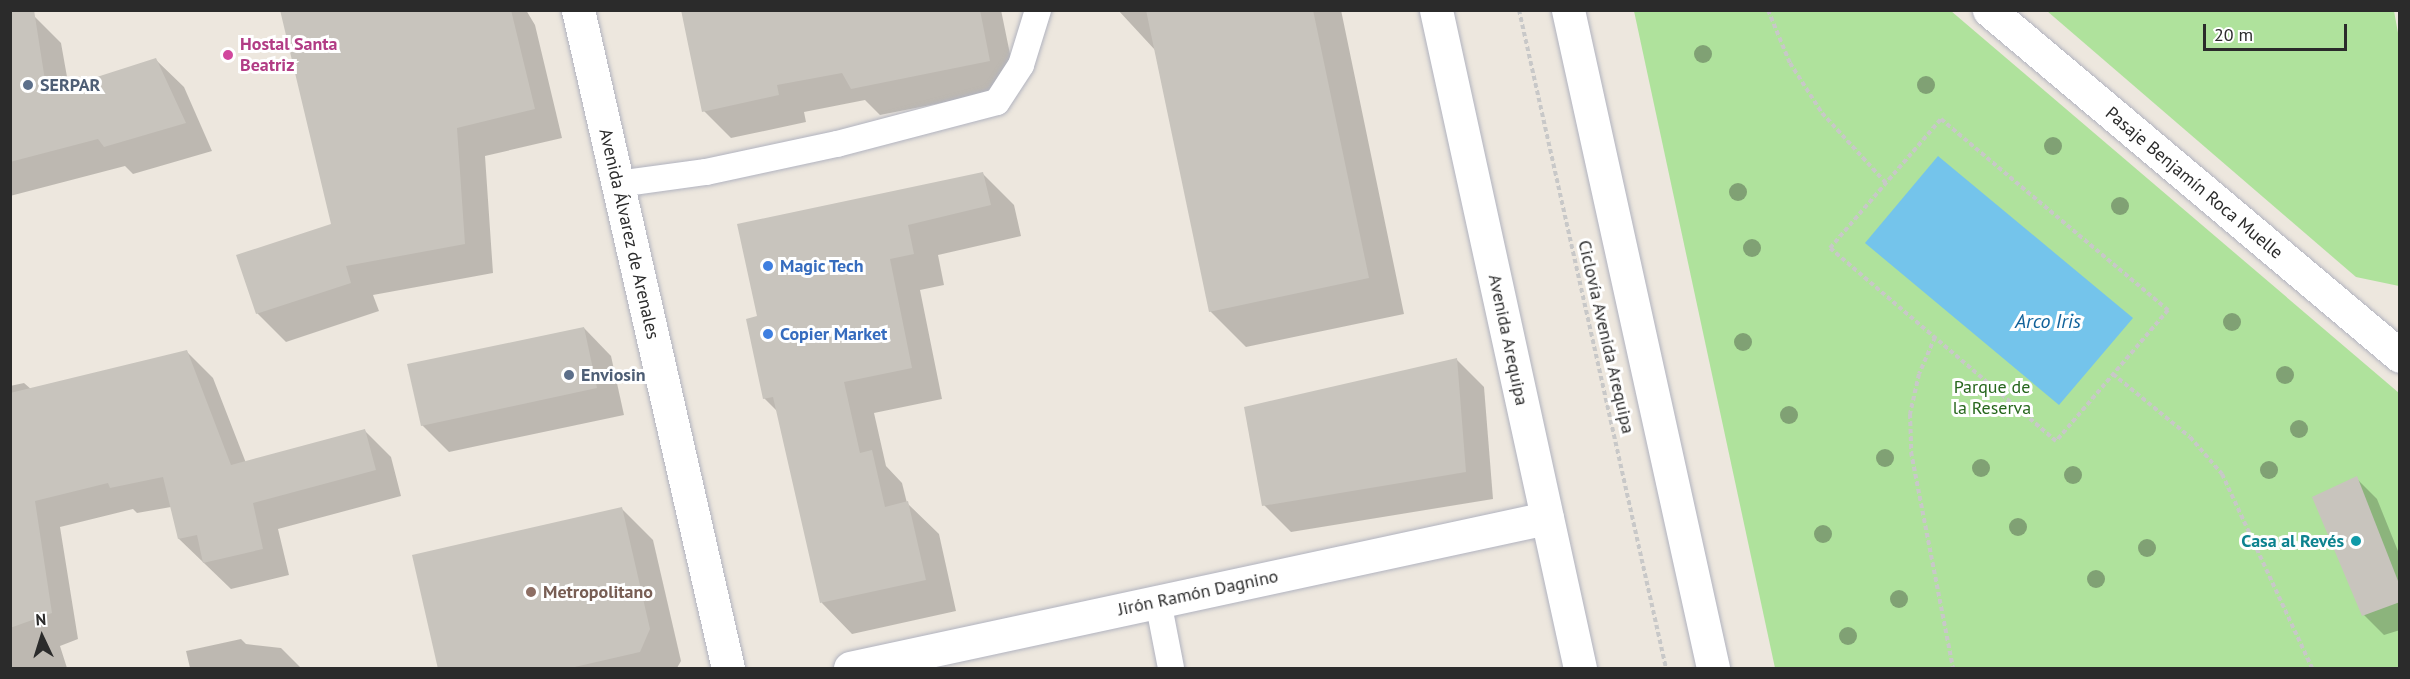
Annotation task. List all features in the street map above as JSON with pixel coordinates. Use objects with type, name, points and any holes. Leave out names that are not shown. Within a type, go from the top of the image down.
[{"type":"main road","name":"Avenida Álvarez de Arenales","points":[[578,10],[728,669]]},
{"type":"main road","name":"Avenida Arequipa","points":[[1436,10],[1580,669]]},
{"type":"main road","points":[[1568,10],[1713,669]]},
{"type":"main road","name":"Pasaje Benjamín Roca Muelle","points":[[1989,10],[2400,356]]},
{"type":"main road","name":"Jirón Ramón Dagnino","points":[[850,669],[1547,518]]},
{"type":"lane","points":[[618,184],[706,172],[826,146],[997,102],[1021,65],[1038,10]]},
{"type":"lane","points":[[1158,601],[1171,669]]},
{"type":"path","name":"Ciclovía Avenida Arequipa","points":[[1519,10],[1666,669]]},
{"type":"path","points":[[1768,10],[1790,63],[1822,113],[1886,183]]},
{"type":"path","points":[[1941,119],[2168,310],[2056,441],[1830,248],[1886,183],[1941,119]]},
{"type":"path","points":[[1935,337],[1916,384],[1910,414],[1911,452],[1953,669]]},
{"type":"path","points":[[2113,374],[2190,437],[2222,474],[2312,669]]},
{"type":"green space","name":"Parque de la Reserva","points":[[1634,11],[1951,11],[2399,393],[2399,668],[1775,668]]},
{"type":"green space","points":[[2047,11],[2394,11],[2400,44],[2399,286],[2356,277]]},
{"type":"water","name":"Arco Iris","points":[[1938,156],[2133,318],[2059,405],[1865,243]]},
{"type":"building","points":[[10,10],[34,10],[47,93],[156,58],[186,123],[104,147],[98,139],[10,162]]},
{"type":"building","points":[[280,10],[511,10],[535,109],[457,128],[465,244],[346,266],[351,283],[256,314],[236,255],[331,224]]},
{"type":"building","points":[[681,10],[980,10],[990,61],[851,89],[842,73],[777,85],[779,95],[702,112]]},
{"type":"building","points":[[1146,10],[1313,10],[1369,278],[1209,312]]},
{"type":"building","points":[[983,172],[991,205],[908,225],[914,254],[890,259],[912,368],[844,382],[860,453],[872,450],[885,507],[908,501],[926,580],[820,603],[773,397],[763,399],[746,319],[757,316],[737,224]]},
{"type":"building","points":[[584,327],[597,388],[421,426],[407,364]]},
{"type":"building","points":[[187,350],[231,465],[365,429],[376,470],[253,503],[263,549],[203,563],[197,535],[178,539],[163,477],[110,488],[108,483],[35,501],[52,613],[10,628],[10,393]]},
{"type":"building","points":[[1457,358],[1466,472],[1262,506],[1244,407]]},
{"type":"building","name":"Casa al Revés","points":[[2357,476],[2400,586],[2400,602],[2362,616],[2312,497]]},
{"type":"building","name":"Metropolitano","points":[[622,507],[650,629],[640,652],[566,669],[438,669],[412,555]]},
{"type":"place","name":"Hostal Santa Beatriz","points":[[228,55]]},
{"type":"place","name":"SERPAR","points":[[28,85]]},
{"type":"place","name":"Magic Tech","points":[[768,266]]},
{"type":"place","name":"Copier Market","points":[[768,334]]},
{"type":"place","name":"Enviosin","points":[[569,375]]},
{"type":"place","name":"Casa al Revés","points":[[2356,541]]},
{"type":"place","name":"Metropolitano","points":[[531,592]]}]
